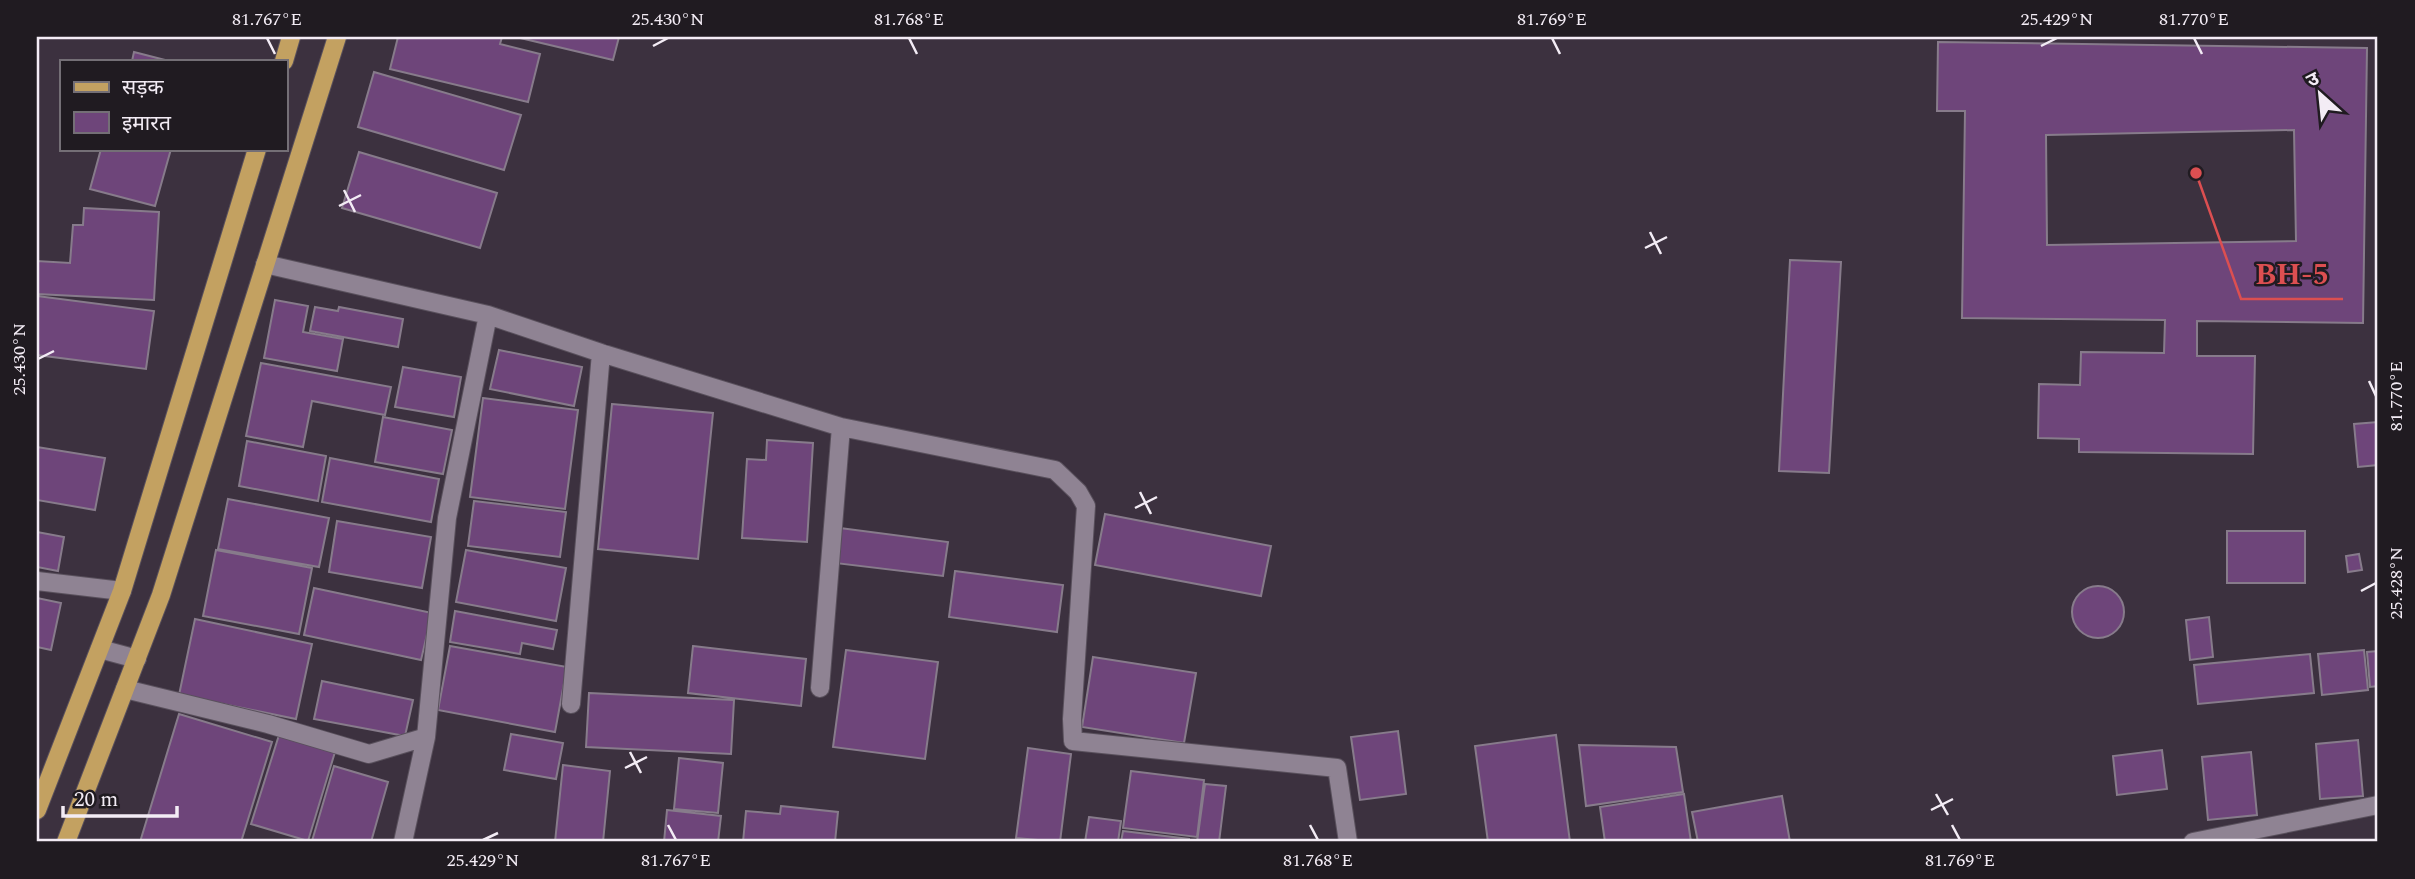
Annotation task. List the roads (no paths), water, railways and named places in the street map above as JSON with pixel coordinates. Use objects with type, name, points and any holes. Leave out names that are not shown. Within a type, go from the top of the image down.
[{"type":"main road","points":[[284,60],[291,37]]},
{"type":"main road","points":[[66,842],[161,595],[337,37]]},
{"type":"main road","points":[[37,810],[122,591],[257,150]]},
{"type":"street","points":[[265,264],[488,315],[841,427],[1055,470],[1078,492],[1086,506],[1072,719],[1073,741],[1337,768],[1348,842]]},
{"type":"street","points":[[403,842],[426,737],[447,518],[488,315]]},
{"type":"street","points":[[571,704],[601,353]]},
{"type":"street","points":[[821,688],[841,427]]},
{"type":"street","points":[[37,581],[122,591]]},
{"type":"street","points":[[100,649],[137,659]]},
{"type":"street","points":[[125,689],[268,724],[369,754],[426,737]]},
{"type":"street","points":[[2193,842],[2378,805]]},
{"type":"place","name":"BH-5","points":[[2196,173]]}]
